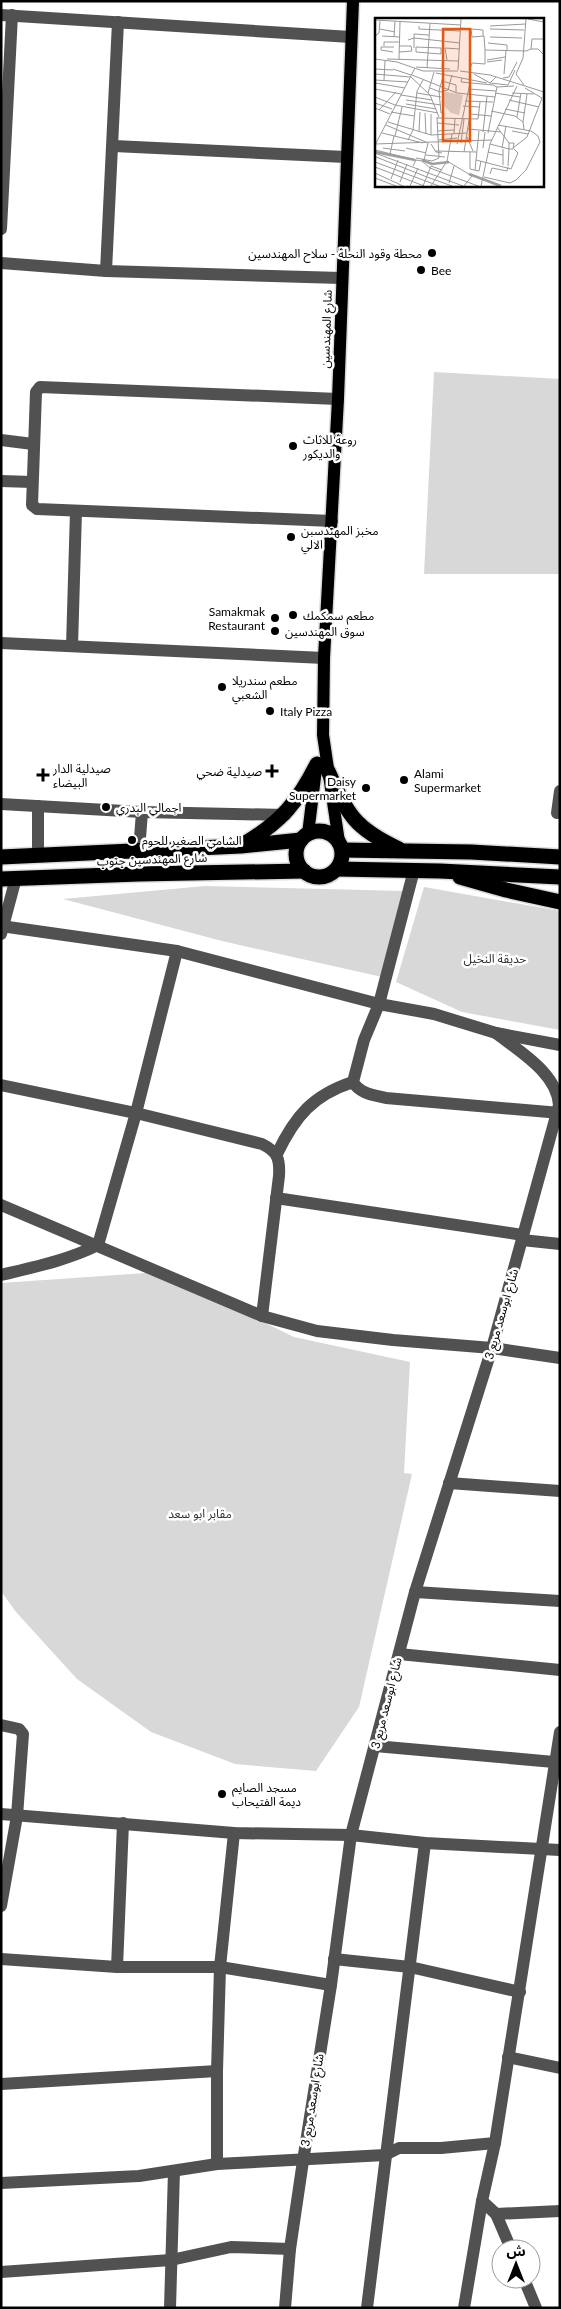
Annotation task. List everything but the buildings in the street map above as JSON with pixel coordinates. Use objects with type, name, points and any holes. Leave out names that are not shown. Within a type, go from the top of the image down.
[{"type":"highway","points":[[241,846],[261,834],[285,815],[322,767],[353,820],[382,841],[403,851]]},
{"type":"highway","points":[[316,832],[325,832],[333,836],[340,846],[342,857],[337,869],[331,874],[317,877],[304,871],[297,859],[298,846],[305,837],[316,832]]},
{"type":"highway","name":"شارع المهندسين جنوب","points":[[1,858],[241,846],[305,837]]},
{"type":"highway","points":[[340,846],[403,851],[471,852],[560,857]]},
{"type":"highway","points":[[337,869],[414,870],[560,877]]},
{"type":"highway","name":"شارع المهندسين جنوب","points":[[9,879],[304,871]]},
{"type":"highway","points":[[440,871],[506,890],[560,902]]},
{"type":"main road","name":"شارع المهندسين","points":[[322,767],[324,658],[338,399],[341,278],[353,1]]},
{"type":"main road","points":[[305,837],[322,767]]},
{"type":"main road","points":[[322,767],[340,846]]},
{"type":"street","points":[[1,229],[7,15],[351,37]]},
{"type":"street","points":[[106,271],[114,146],[118,22]]},
{"type":"street","points":[[114,146],[346,157]]},
{"type":"street","points":[[1,263],[106,271],[341,278]]},
{"type":"street","points":[[332,521],[76,511],[34,507],[32,482],[33,444],[36,392],[40,388],[338,399]]},
{"type":"street","points":[[1,440],[33,444]]},
{"type":"street","points":[[1,481],[32,482]]},
{"type":"street","points":[[72,646],[76,511]]},
{"type":"street","points":[[1,643],[324,658]]},
{"type":"street","points":[[557,813],[560,791]]},
{"type":"street","points":[[1,804],[142,812],[285,815]]},
{"type":"street","points":[[38,806],[38,856]]},
{"type":"street","points":[[138,851],[142,812]]},
{"type":"street","points":[[353,1082],[364,1040],[379,1004],[414,870]]},
{"type":"street","points":[[9,879],[2,929],[177,951],[379,1004],[434,1014],[496,1033],[560,1045]]},
{"type":"street","points":[[1,1275],[80,1254],[98,1245],[136,1113],[177,951]]},
{"type":"street","name":"شارع ابوسعد مربع 3","points":[[285,2308],[290,2248],[331,1985],[352,1835],[415,1592],[492,1348],[558,1113],[558,1096],[552,1082],[537,1066],[496,1033]]},
{"type":"street","points":[[353,1082],[362,1092],[386,1098],[558,1113]]},
{"type":"street","points":[[277,1154],[288,1131],[303,1111],[334,1089],[353,1082]]},
{"type":"street","points":[[1,1085],[136,1113],[262,1144],[277,1154],[280,1162],[262,1316]]},
{"type":"street","points":[[276,1198],[560,1244]]},
{"type":"street","points":[[1,1205],[262,1316],[317,1331],[393,1340],[492,1348],[560,1358]]},
{"type":"street","points":[[448,1483],[560,1491]]},
{"type":"street","points":[[415,1592],[560,1601]]},
{"type":"street","points":[[399,1654],[560,1670]]},
{"type":"street","points":[[1,1726],[15,1727],[22,1732],[17,1816],[1,1906]]},
{"type":"street","points":[[464,2308],[482,2201],[495,2143],[559,1738]]},
{"type":"street","points":[[375,1746],[554,1762]]},
{"type":"street","points":[[1,1814],[234,1833],[352,1835],[425,1843],[560,1850]]},
{"type":"street","points":[[117,1967],[123,1823]]},
{"type":"street","points":[[217,2164],[220,1967],[234,1833]]},
{"type":"street","points":[[367,2308],[425,1843]]},
{"type":"street","points":[[1,1958],[117,1967],[220,1967],[331,1985]]},
{"type":"street","points":[[334,1959],[410,1967],[520,1992]]},
{"type":"street","points":[[508,2056],[560,2068]]},
{"type":"street","points":[[1,2084],[217,2071]]},
{"type":"street","points":[[1,2183],[139,2176],[217,2164],[303,2161],[385,2155],[399,2148],[441,2148],[495,2143]]},
{"type":"street","points":[[170,2308],[174,2171]]},
{"type":"street","points":[[482,2201],[496,2214],[507,2239]]},
{"type":"street","points":[[496,2214],[560,2211]]},
{"type":"street","points":[[1,2272],[171,2260],[230,2247],[290,2248]]},
{"type":"street","points":[[528,2289],[536,2308]]},
{"type":"green space","points":[[434,372],[560,379],[560,574],[424,574]]},
{"type":"green space","points":[[205,886],[404,891],[382,977],[222,941],[63,899]]},
{"type":"green space","name":"حديقة النخيل","points":[[424,887],[560,911],[560,1030],[462,1012],[396,982]]},
{"type":"green space","name":"مقابر ابو سعد","points":[[160,1272],[294,1337],[410,1362],[404,1473],[412,1474],[359,1707],[316,1771],[235,1764],[151,1732],[77,1679],[16,1612],[1,1591],[1,1283]]},
{"type":"place","name":"محطة وقود النحلة - سلاح المهندسين","points":[[432,253]]},
{"type":"place","name":"Bee","points":[[421,270]]},
{"type":"place","name":"روعة للاثاث والديكور","points":[[293,446]]},
{"type":"place","name":"مخبز المهندسبن الالي","points":[[291,537]]},
{"type":"place","name":"مطعم سمكمك","points":[[293,615]]},
{"type":"place","name":"Samakmak Restaurant","points":[[275,618]]},
{"type":"place","name":"سوق المهندسين","points":[[275,631]]},
{"type":"place","name":"مطعم سندريلا الشعبي","points":[[222,687]]},
{"type":"place","name":"Italy Pizza","points":[[270,711]]},
{"type":"place","name":"صيدلية ضحي","points":[[272,771]]},
{"type":"place","name":"صيدلية الدار البيضاء","points":[[43,775]]},
{"type":"place","name":"Alami Supermarket","points":[[404,780]]},
{"type":"place","name":"Daisy Supermarket","points":[[366,788]]},
{"type":"place","name":"اجمالي البدري","points":[[106,807]]},
{"type":"place","name":"الشامي الصغير للحوم","points":[[132,840]]},
{"type":"place","name":"مسجد الصايم ديمة الفتيحاب","points":[[222,1794]]}]
